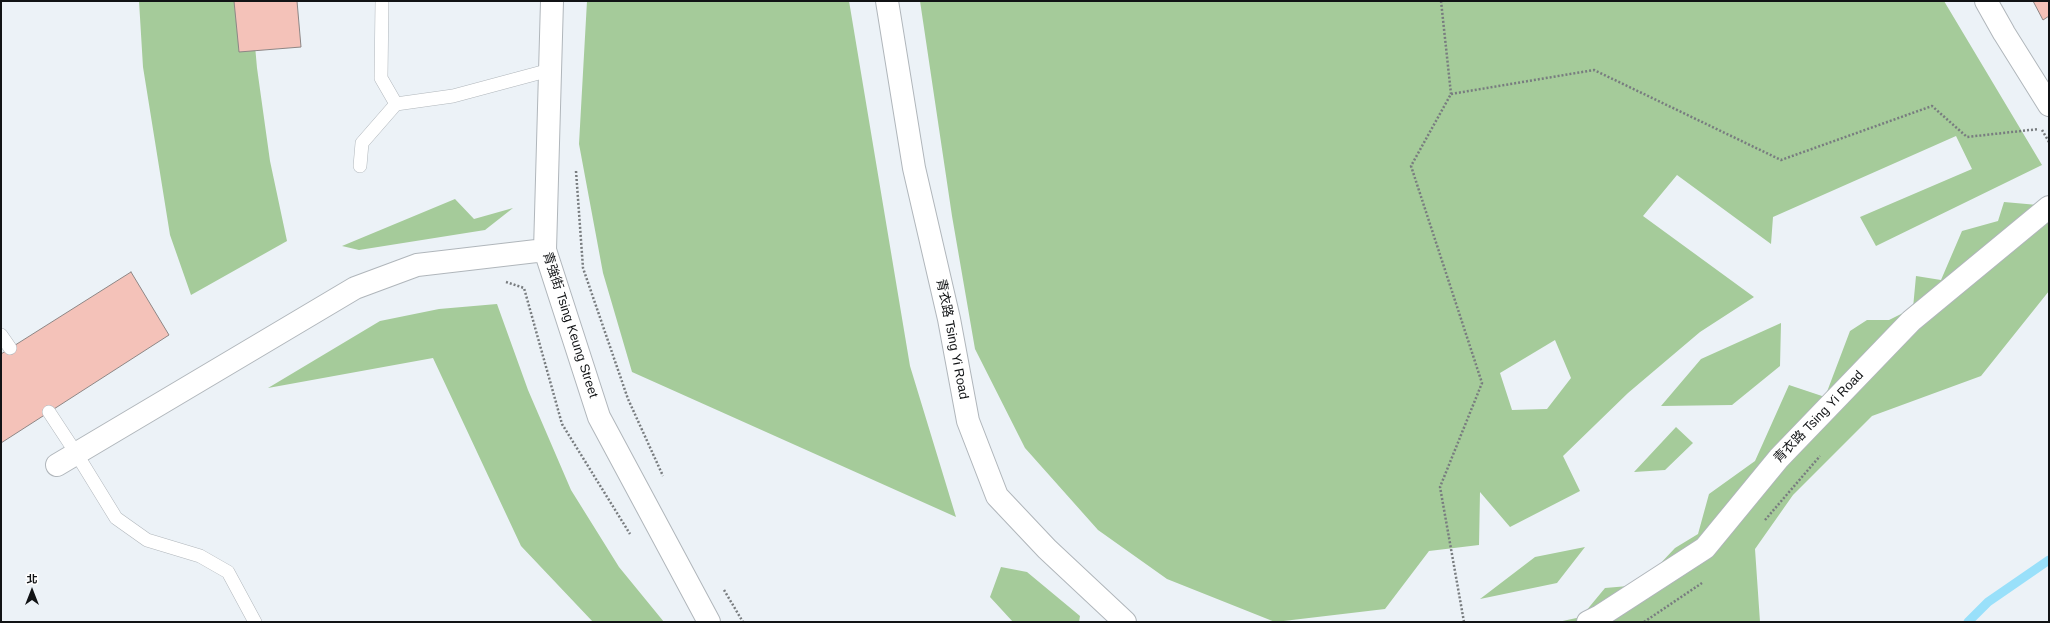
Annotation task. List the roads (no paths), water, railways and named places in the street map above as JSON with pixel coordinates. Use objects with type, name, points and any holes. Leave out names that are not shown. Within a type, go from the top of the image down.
[{"type":"street","name":"青強街 Tsing Keung Street","points":[[552,1],[545,250],[599,417],[709,622]]},
{"type":"street","name":"青衣路 Tsing Yi Road","points":[[887,1],[914,168],[949,319],[970,428],[997,496],[1047,549],[1125,622]]},
{"type":"street","points":[[1986,1],[2016,41],[2049,105]]},
{"type":"street","name":"青衣路 Tsing Yi Road","points":[[1588,622],[1600,616],[1705,548],[1779,458],[1911,321],[2049,207]]},
{"type":"street","points":[[57,466],[76,453],[355,288],[417,265],[545,250]]},
{"type":"lane","points":[[382,1],[381,78],[396,104]]},
{"type":"lane","points":[[360,166],[362,142],[396,104],[453,96],[550,70]]},
{"type":"lane","points":[[1,335],[10,348]]},
{"type":"lane","points":[[49,412],[116,518],[147,540],[200,556],[228,572],[255,622]]},
{"type":"waterway","points":[[1968,622],[1988,602],[2049,560]]}]
